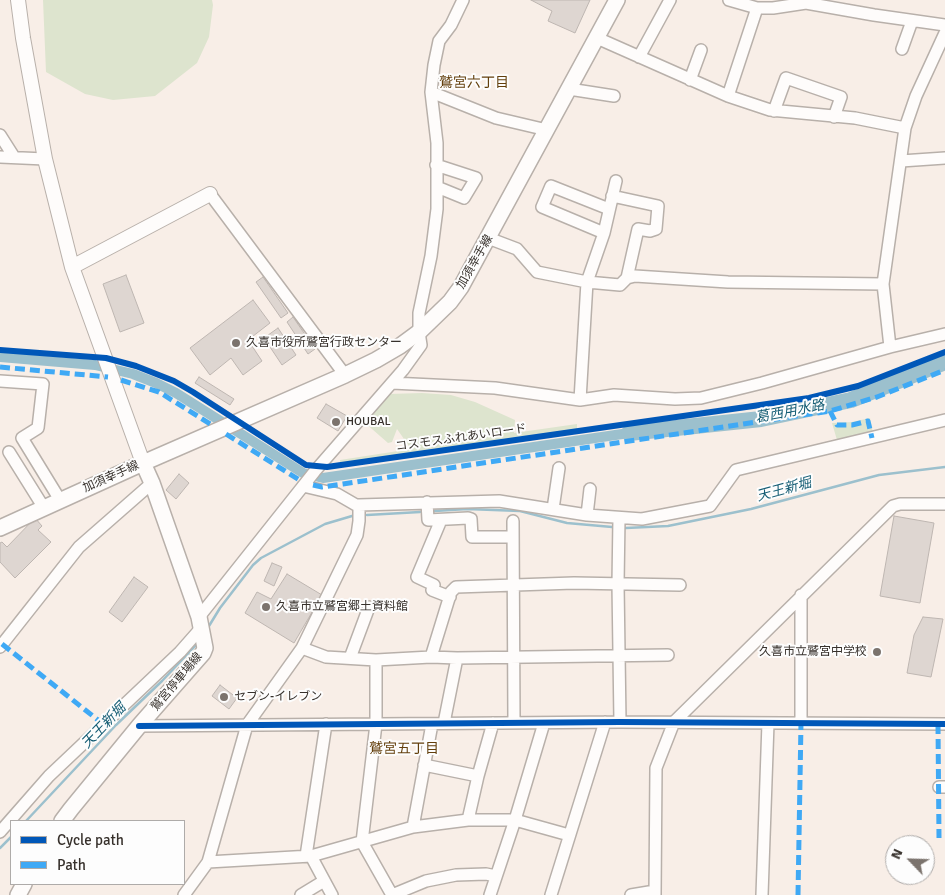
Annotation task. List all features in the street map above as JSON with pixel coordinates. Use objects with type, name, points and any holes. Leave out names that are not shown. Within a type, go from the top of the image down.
[{"type":"main road","name":"加須幸手線","points":[[2,523],[44,508],[345,375],[400,346],[418,332],[450,302],[462,286],[617,0]]},
{"type":"main road","name":"鷲宮停車場線","points":[[63,820],[139,726],[203,653],[205,648],[200,622],[152,483],[143,463]]},
{"type":"street","points":[[18,0],[45,159],[72,267],[143,463]]},
{"type":"street","points":[[10,820],[49,776],[186,646],[200,622],[305,483],[392,383],[421,344],[418,332],[419,313],[431,256],[436,219],[437,143],[431,92],[434,65],[439,41],[463,0]]},
{"type":"street","points":[[639,57],[670,0]]},
{"type":"street","points":[[729,0],[757,8],[773,8],[806,3],[912,21],[945,24]]},
{"type":"street","points":[[728,96],[757,8]]},
{"type":"street","points":[[902,49],[912,21]]},
{"type":"street","points":[[890,346],[883,284],[906,128],[916,96],[945,33]]},
{"type":"street","points":[[596,38],[728,96],[774,111],[855,118],[906,128]]},
{"type":"street","points":[[690,80],[701,50]]},
{"type":"street","points":[[774,111],[786,78],[841,97],[834,117]]},
{"type":"street","points":[[569,90],[614,96]]},
{"type":"street","points":[[431,92],[496,118],[547,130]]},
{"type":"street","points":[[0,136],[14,157]]},
{"type":"street","points":[[0,157],[45,159]]},
{"type":"street","points":[[902,161],[945,158]]},
{"type":"street","points":[[436,165],[476,178],[464,198],[437,187]]},
{"type":"street","points":[[580,400],[587,282],[604,233],[616,181]]},
{"type":"street","points":[[604,233],[542,207],[551,186],[609,209]]},
{"type":"street","points":[[72,267],[210,194],[345,375]]},
{"type":"street","points":[[612,196],[658,206],[656,230],[638,229],[627,278]]},
{"type":"street","points":[[488,238],[517,249],[537,272],[587,282],[620,285],[627,278],[634,276],[728,282],[883,284]]},
{"type":"street","points":[[392,383],[495,388],[580,400],[614,395],[675,399],[701,398],[762,383],[890,346],[945,334]]},
{"type":"street","points":[[0,381],[43,384],[38,428],[22,438],[60,500]]},
{"type":"street","points":[[305,483],[337,494],[356,505],[498,501],[553,508],[587,515],[642,519],[710,506],[736,470],[945,420]]},
{"type":"street","points":[[9,452],[44,508]]},
{"type":"street","points":[[553,508],[559,468]]},
{"type":"street","points":[[1,645],[79,547],[152,483]]},
{"type":"street","points":[[587,515],[590,489]]},
{"type":"street","points":[[427,502],[428,520],[471,519],[472,537],[512,537]]},
{"type":"street","points":[[631,895],[655,893],[656,768],[674,722],[893,506],[900,504],[945,504]]},
{"type":"street","points":[[184,895],[208,862],[247,725],[302,648],[357,535],[359,505]]},
{"type":"street","points":[[619,518],[620,722]]},
{"type":"street","points":[[441,520],[417,577],[434,585],[432,590],[450,597]]},
{"type":"street","points":[[513,521],[514,723]]},
{"type":"street","points":[[431,657],[451,592],[456,587],[574,583],[680,585]]},
{"type":"street","points":[[801,596],[801,723]]},
{"type":"street","points":[[350,658],[369,607]]},
{"type":"street","points":[[302,648],[326,658],[376,660],[431,657],[668,655]]},
{"type":"street","points":[[413,827],[424,765],[457,658]]},
{"type":"street","points":[[376,660],[376,724],[362,842],[392,895],[426,881],[456,875],[486,874],[496,876]]},
{"type":"street","points":[[139,726],[605,722],[945,724]]},
{"type":"street","points":[[551,895],[605,722]]},
{"type":"street","points":[[468,820],[478,776],[494,723]]},
{"type":"street","points":[[490,895],[544,723]]},
{"type":"street","points":[[762,895],[768,723]]},
{"type":"street","points":[[326,724],[308,856],[332,895]]},
{"type":"street","points":[[424,765],[478,776]]},
{"type":"street","points":[[208,862],[308,856],[413,827],[468,820],[515,820],[569,835]]},
{"type":"street","points":[[0,832],[10,821]]},
{"type":"street","points":[[302,895],[324,881]]},
{"type":"green space","points":[[43,0],[212,0],[209,37],[197,63],[155,96],[113,100],[85,94],[46,72]]},
{"type":"green space","points":[[422,393],[451,395],[475,402],[515,420],[514,433],[577,424],[577,429],[340,463],[340,460],[411,449],[397,429],[392,442],[388,443],[364,422],[388,394]]},
{"type":"green space","points":[[870,418],[873,433],[837,440],[832,423],[852,422]]},
{"type":"building","points":[[531,0],[590,0],[575,33],[548,21],[552,11]]},
{"type":"building","points":[[126,275],[144,323],[120,332],[103,284]]},
{"type":"building","points":[[263,277],[288,313],[281,318],[256,282]]},
{"type":"building","points":[[253,300],[270,323],[248,340],[262,361],[243,375],[231,358],[210,375],[190,348]]},
{"type":"building","points":[[293,317],[315,349],[308,354],[287,322]]},
{"type":"building","points":[[278,328],[296,355],[282,365],[264,338]]},
{"type":"building","points":[[199,377],[234,399],[230,405],[195,383]]},
{"type":"building","points":[[326,404],[347,416],[338,431],[317,418]]},
{"type":"building","points":[[179,474],[189,483],[176,499],[166,490]]},
{"type":"building","points":[[894,516],[934,523],[920,603],[880,596]]},
{"type":"building","points":[[35,518],[42,526],[38,530],[51,542],[15,578],[0,562],[0,543],[2,542],[7,547]]},
{"type":"building","points":[[272,563],[282,567],[274,586],[264,581]]},
{"type":"building","points":[[287,574],[322,595],[294,643],[245,613],[257,592],[271,599]]},
{"type":"building","points":[[134,577],[148,587],[122,622],[109,612]]},
{"type":"building","points":[[923,617],[943,619],[931,677],[907,673],[914,635]]},
{"type":"building","name":"セブン-イレブン","points":[[220,685],[237,698],[229,709],[212,696]]},
{"type":"waterway","points":[[0,357],[95,365],[133,374],[176,393],[303,473],[323,478],[629,433]]},
{"type":"waterway","name":"葛西用水路","points":[[629,433],[761,419],[851,400],[945,362]]},
{"type":"waterway","name":"天王新堀","points":[[626,528],[668,526],[751,509],[879,475],[945,467]]},
{"type":"waterway","name":"天王新堀","points":[[435,511],[467,509],[520,511],[567,523],[612,527]]},
{"type":"waterway","name":"天王新堀","points":[[367,515],[420,512]]},
{"type":"waterway","name":"天王新堀","points":[[209,626],[220,608],[253,565],[261,558],[325,524],[352,516]]},
{"type":"waterway","name":"天王新堀","points":[[27,820],[116,725],[197,644]]},
{"type":"waterway","name":"天王新堀","points":[[0,848],[10,838]]},
{"type":"marked path","points":[[0,367],[108,377]]},
{"type":"marked path","points":[[313,485],[322,487],[343,484],[830,411],[877,397],[945,370]]},
{"type":"marked path","points":[[121,380],[159,392],[212,425]]},
{"type":"marked path","points":[[830,411],[837,425],[852,425],[868,421],[872,438]]},
{"type":"marked path","points":[[226,434],[301,481]]},
{"type":"marked path","points":[[2,644],[103,724]]},
{"type":"marked path","points":[[798,895],[801,723]]},
{"type":"marked path","points":[[938,724],[939,838]]},
{"type":"cycle path","name":"コスモスふれあいロード","points":[[0,350],[106,358],[136,366],[174,381],[193,392],[306,465],[327,467],[809,398],[858,386],[945,352]]},
{"type":"cycle path","points":[[139,726],[620,722],[945,724]]},
{"type":"place","name":"久喜市役所鷲宮行政センター","points":[[236,343]]},
{"type":"place","name":"HOUBAL","points":[[336,422]]},
{"type":"place","name":"久喜市立鷲宮郷土資料館","points":[[266,607]]},
{"type":"place","name":"久喜市立鷲宮中学校","points":[[877,652]]},
{"type":"place","name":"セブン-イレブン","points":[[224,697]]},
{"type":"district","name":"鷲宮六丁目","points":[[474,83]]},
{"type":"district","name":"鷲宮五丁目","points":[[404,749]]}]
